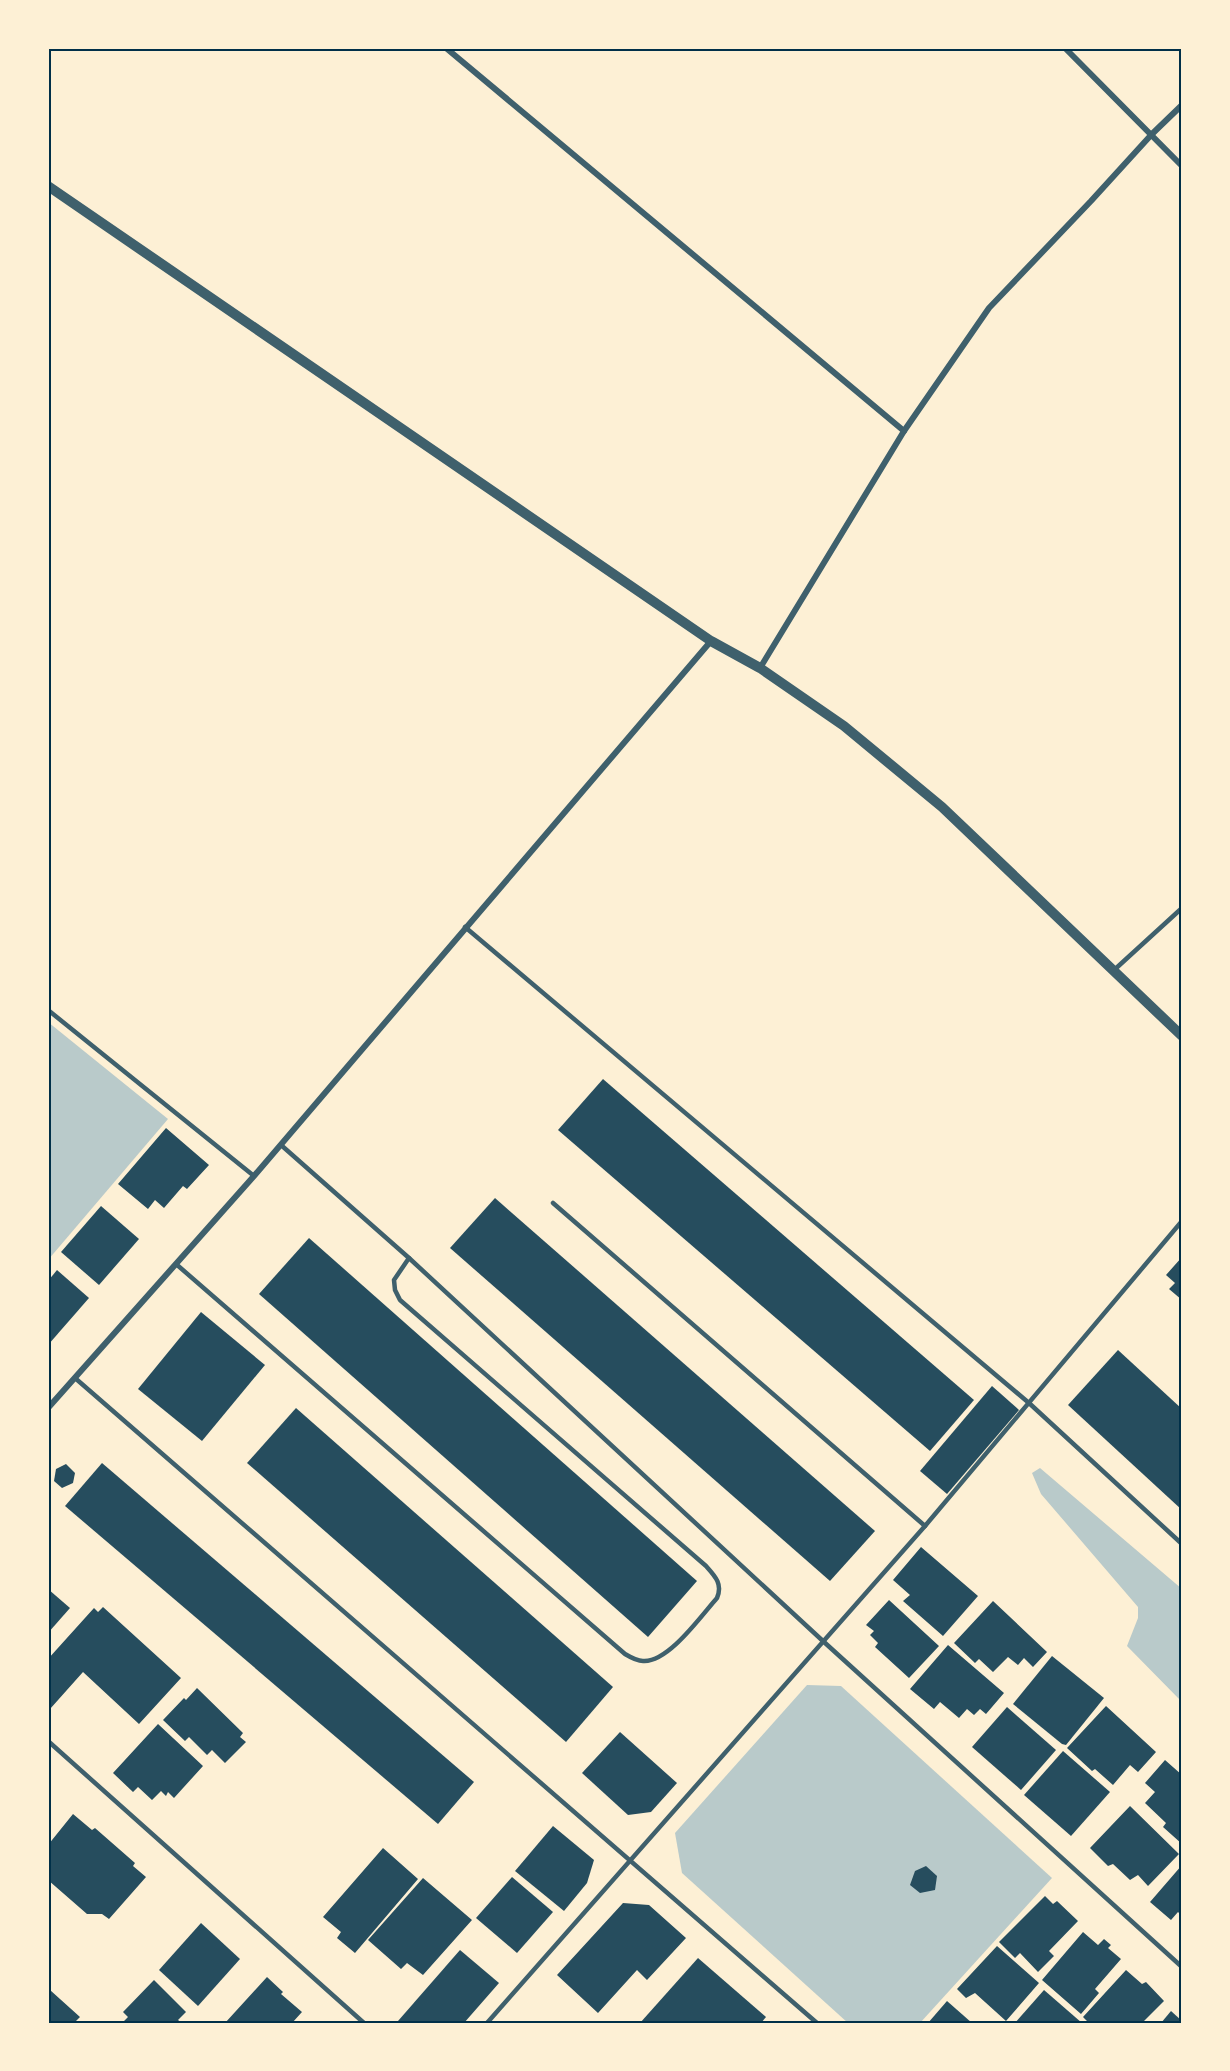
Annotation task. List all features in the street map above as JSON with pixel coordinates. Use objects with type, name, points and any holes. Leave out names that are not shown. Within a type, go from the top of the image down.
[{"type":"street","points":[[446,48],[904,432]]},
{"type":"street","points":[[1065,48],[1182,166]]},
{"type":"street","points":[[760,668],[904,432],[989,308],[1182,105]]},
{"type":"street","points":[[48,186],[711,641],[760,668],[844,726],[942,807],[1182,1036]]},
{"type":"street","points":[[48,1408],[281,1145],[711,641]]},
{"type":"lane","points":[[1113,971],[1182,908]]},
{"type":"lane","points":[[465,927],[1029,1403],[1182,1544]]},
{"type":"lane","points":[[48,1010],[254,1176]]},
{"type":"lane","points":[[281,1145],[410,1258],[824,1642],[1182,1967]]},
{"type":"lane","points":[[554,1203],[925,1526]]},
{"type":"lane","points":[[487,2023],[925,1526],[1182,1221]]},
{"type":"lane","points":[[176,1264],[625,1654],[642,1661],[657,1659],[669,1651],[717,1598],[721,1590],[718,1579],[706,1566],[400,1300],[395,1290],[394,1280],[410,1258]]},
{"type":"lane","points":[[75,1378],[817,2023]]},
{"type":"lane","points":[[48,1741],[364,2023]]},
{"type":"shaded area","points":[[48,1022],[168,1119],[48,1260]]},
{"type":"shaded area","points":[[1040,1468],[1182,1589],[1182,1702],[1127,1646],[1138,1618],[1138,1607],[1041,1494],[1032,1473]]},
{"type":"shaded area","points":[[807,1685],[841,1686],[1052,1878],[920,2023],[848,2023],[682,1873],[675,1833]]},
{"type":"building","points":[[603,1079],[974,1400],[930,1451],[558,1130]]},
{"type":"building","points":[[166,1128],[209,1165],[187,1189],[183,1186],[164,1208],[155,1200],[148,1209],[118,1184]]},
{"type":"building","points":[[495,1198],[875,1531],[830,1581],[450,1248]]},
{"type":"building","points":[[101,1206],[139,1239],[99,1285],[61,1252]]},
{"type":"building","points":[[309,1238],[697,1581],[648,1637],[259,1294]]},
{"type":"building","points":[[1182,1257],[1182,1300],[1169,1289],[1175,1283],[1166,1275]]},
{"type":"building","points":[[57,1270],[89,1298],[48,1345],[48,1281]]},
{"type":"building","points":[[201,1312],[265,1365],[202,1441],[138,1389]]},
{"type":"building","points":[[1118,1350],[1182,1409],[1182,1510],[1068,1405]]},
{"type":"building","points":[[992,1386],[1019,1410],[947,1494],[920,1471]]},
{"type":"building","points":[[296,1408],[613,1687],[566,1742],[247,1463]]},
{"type":"building","points":[[102,1463],[474,1782],[438,1824],[65,1506]]},
{"type":"building","points":[[66,1464],[75,1473],[73,1483],[62,1488],[54,1481],[56,1469]]},
{"type":"building","points":[[921,1547],[978,1596],[943,1636],[903,1601],[910,1595],[893,1580]]},
{"type":"building","points":[[48,1589],[70,1608],[48,1633]]},
{"type":"building","points":[[889,1600],[939,1646],[909,1678],[875,1647],[878,1643],[870,1635],[874,1631],[866,1625]]},
{"type":"building","points":[[993,1601],[1047,1652],[1033,1667],[1024,1658],[1018,1665],[1008,1657],[993,1672],[979,1659],[975,1663],[954,1643]]},
{"type":"building","points":[[103,1607],[181,1678],[139,1724],[83,1672],[50,1709],[48,1707],[48,1659],[94,1608],[98,1612]]},
{"type":"building","points":[[948,1645],[1004,1693],[986,1714],[980,1709],[974,1715],[967,1709],[959,1718],[940,1702],[934,1709],[910,1689]]},
{"type":"building","points":[[1052,1656],[1104,1698],[1066,1745],[1013,1704]]},
{"type":"building","points":[[197,1688],[243,1733],[240,1737],[246,1742],[225,1763],[212,1750],[207,1755],[189,1737],[185,1741],[163,1720]]},
{"type":"building","points":[[1106,1706],[1156,1752],[1138,1772],[1130,1765],[1113,1785],[1095,1769],[1092,1771],[1067,1748]]},
{"type":"building","points":[[1007,1707],[1056,1750],[1021,1790],[972,1747]]},
{"type":"building","points":[[158,1724],[203,1766],[174,1798],[168,1792],[166,1796],[161,1791],[152,1800],[138,1787],[133,1792],[113,1773]]},
{"type":"building","points":[[620,1732],[677,1783],[651,1812],[628,1815],[582,1773]]},
{"type":"building","points":[[1063,1751],[1110,1792],[1071,1836],[1024,1795]]},
{"type":"building","points":[[1165,1760],[1182,1775],[1182,1844],[1163,1827],[1166,1823],[1145,1803],[1155,1792],[1145,1783]]},
{"type":"building","points":[[1130,1806],[1179,1854],[1148,1886],[1138,1875],[1130,1880],[1113,1864],[1108,1866],[1090,1848]]},
{"type":"building","points":[[73,1814],[92,1830],[95,1828],[135,1863],[133,1866],[146,1877],[109,1919],[102,1914],[87,1914],[48,1880],[48,1845]]},
{"type":"building","points":[[553,1826],[594,1860],[587,1883],[564,1911],[515,1871]]},
{"type":"building","points":[[383,1848],[418,1879],[355,1953],[337,1938],[341,1932],[323,1917]]},
{"type":"building","points":[[1182,1865],[1182,1916],[1178,1912],[1171,1920],[1150,1902]]},
{"type":"building","points":[[926,1866],[937,1876],[935,1890],[920,1893],[910,1885],[915,1871]]},
{"type":"building","points":[[512,1877],[553,1912],[517,1953],[476,1918]]},
{"type":"building","points":[[423,1878],[472,1920],[423,1975],[407,1963],[401,1969],[368,1940]]},
{"type":"building","points":[[1045,1896],[1053,1904],[1057,1901],[1078,1921],[1049,1951],[1054,1956],[1038,1972],[1020,1953],[1015,1958],[999,1942]]},
{"type":"building","points":[[623,1903],[649,1905],[686,1938],[647,1980],[637,1970],[598,2013],[557,1975]]},
{"type":"building","points":[[201,1923],[240,1959],[198,2006],[159,1970]]},
{"type":"building","points":[[1083,1932],[1098,1945],[1104,1939],[1111,1945],[1108,1948],[1121,1959],[1095,1989],[1099,1993],[1081,2014],[1042,1980]]},
{"type":"building","points":[[997,1946],[1039,1983],[1006,2021],[975,1993],[966,1998],[957,1989]]},
{"type":"building","points":[[460,1950],[499,1983],[464,2023],[401,2023],[398,2021]]},
{"type":"building","points":[[698,1958],[766,2017],[761,2023],[640,2023]]},
{"type":"building","points":[[1126,1970],[1142,1984],[1146,1982],[1164,2001],[1142,2023],[1089,2023],[1083,2017]]},
{"type":"building","points":[[267,1977],[283,1992],[281,1994],[302,2012],[292,2023],[225,2023]]},
{"type":"building","points":[[154,1980],[186,2012],[178,2020],[182,2023],[122,2023],[128,2017],[123,2012]]},
{"type":"building","points":[[50,1990],[80,2017],[76,2021],[78,2023],[48,2023],[48,1992]]},
{"type":"building","points":[[1044,1990],[1082,2023],[1015,2023]]},
{"type":"building","points":[[947,2001],[972,2023],[928,2023]]},
{"type":"building","points":[[1171,2011],[1182,2021],[1182,2023],[1161,2023]]}]
